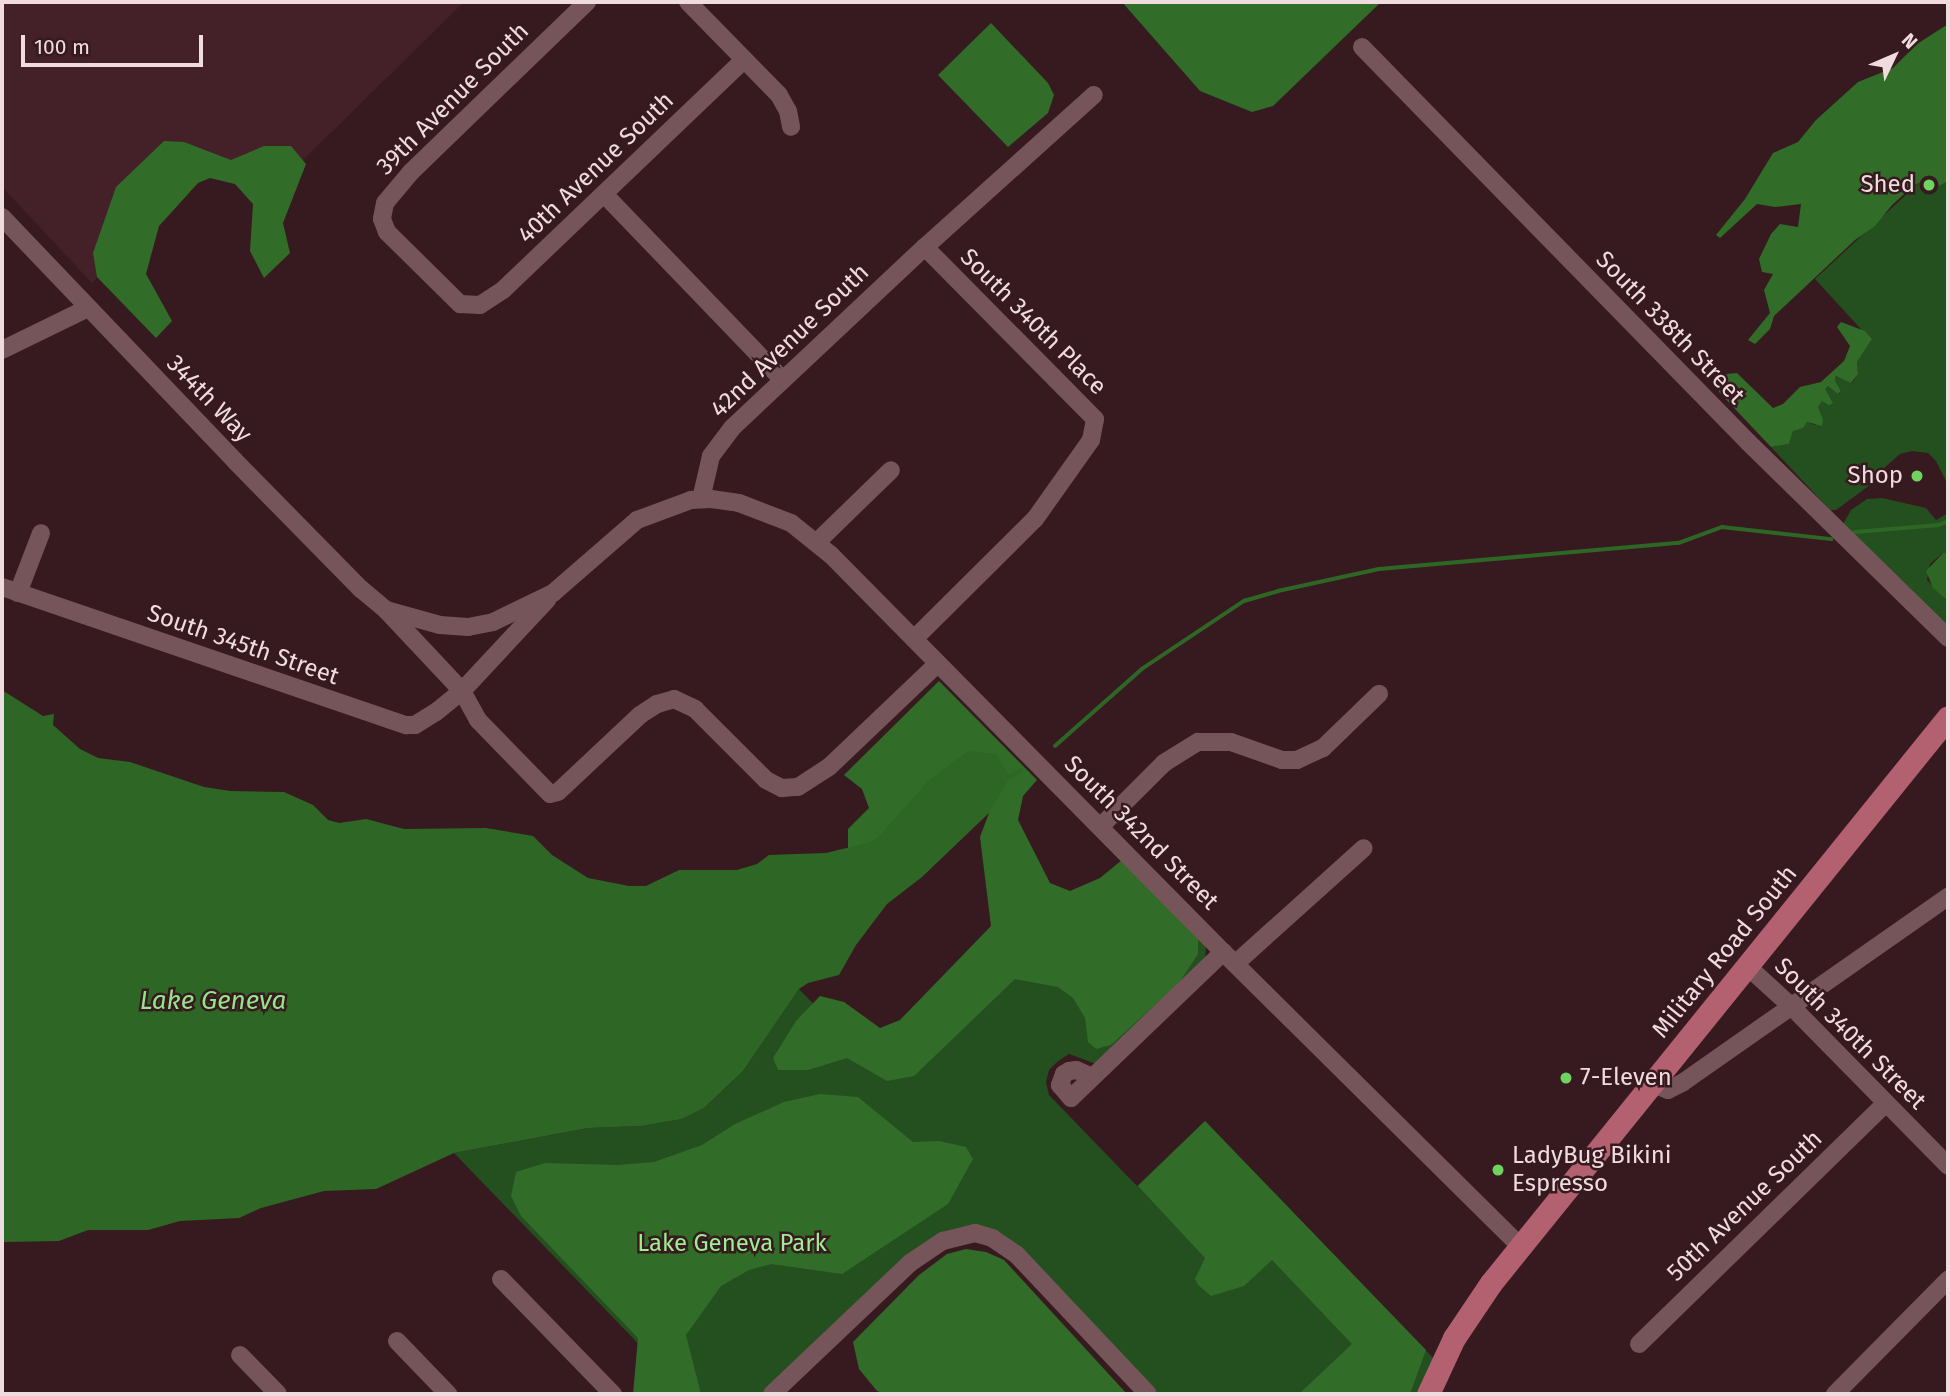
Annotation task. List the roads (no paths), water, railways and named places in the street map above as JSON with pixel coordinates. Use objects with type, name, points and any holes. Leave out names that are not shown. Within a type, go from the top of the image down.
[{"type":"main road","name":"Military Road South","points":[[1428,1394],[1439,1364],[1469,1313],[1520,1246],[1948,718]]},
{"type":"street","name":"39th Avenue South","points":[[477,306],[464,306],[453,300],[391,238],[382,219],[385,203],[411,172],[587,2]]},
{"type":"street","points":[[688,2],[783,100],[791,127]]},
{"type":"street","name":"South 338th Street","points":[[1362,47],[1739,433],[1948,638]]},
{"type":"street","name":"40th Avenue South","points":[[477,306],[513,282],[744,60]]},
{"type":"street","name":"42nd Avenue South","points":[[701,499],[708,465],[717,447],[783,380],[925,247],[1094,95]]},
{"type":"street","points":[[604,194],[783,380]]},
{"type":"street","name":"344th Way","points":[[2,217],[361,589],[386,610],[462,691],[478,720],[550,793],[558,792],[631,722],[657,704],[674,699],[695,709],[766,780],[782,788],[792,789],[808,783],[829,767],[937,664]]},
{"type":"street","name":"South 340th Place","points":[[914,639],[1035,519],[1092,437],[1095,419],[925,247]]},
{"type":"street","points":[[2,350],[88,308]]},
{"type":"street","points":[[817,542],[891,470]]},
{"type":"street","points":[[462,691],[514,639],[553,593],[637,520],[667,506],[701,499]]},
{"type":"street","name":"South 342nd Street","points":[[701,499],[729,501],[762,510],[791,523],[817,542],[1229,958],[1520,1246]]},
{"type":"street","points":[[10,590],[41,533]]},
{"type":"street","name":"South 345th Street","points":[[10,590],[401,725],[415,724],[436,712],[462,691]]},
{"type":"street","points":[[386,610],[440,625],[481,625],[508,616],[553,593]]},
{"type":"street","points":[[1101,826],[1180,751],[1198,742],[1231,742],[1282,760],[1311,756],[1337,736],[1379,694]]},
{"type":"street","points":[[1092,1077],[1229,958],[1364,848]]},
{"type":"street","points":[[1653,1084],[1668,1090],[1675,1088],[1948,897]]},
{"type":"street","name":"South 340th Street","points":[[1747,966],[1792,1007],[1948,1166]]},
{"type":"street","name":"50th Avenue South","points":[[1639,1344],[1886,1103]]},
{"type":"street","points":[[772,1394],[910,1263],[943,1241],[975,1233],[992,1238],[1016,1254],[1147,1394]]},
{"type":"street","points":[[501,1279],[613,1394]]},
{"type":"street","points":[[1835,1394],[1948,1280]]},
{"type":"street","points":[[397,1341],[448,1394]]},
{"type":"street","points":[[240,1355],[278,1394]]},
{"type":"water","points":[[1944,552],[1948,556],[1948,601],[1933,588],[1926,571]]},
{"type":"water","name":"Lake Geneva","points":[[2,690],[43,716],[54,714],[53,725],[80,749],[98,758],[130,762],[204,787],[230,791],[284,792],[313,805],[328,820],[339,823],[366,819],[404,829],[486,828],[533,836],[552,855],[588,878],[629,886],[646,886],[679,870],[737,870],[757,864],[769,855],[826,853],[875,841],[929,780],[968,751],[996,754],[1010,777],[989,813],[922,877],[887,904],[856,945],[839,975],[808,983],[799,989],[743,1071],[704,1108],[682,1119],[641,1126],[588,1128],[454,1153],[376,1189],[324,1191],[261,1208],[239,1218],[180,1221],[148,1230],[88,1230],[59,1241],[2,1242]]},
{"type":"waterway","points":[[1855,532],[1939,525],[1948,521]]},
{"type":"waterway","points":[[1055,746],[1142,669],[1244,601],[1278,591],[1379,569],[1679,543],[1722,527],[1831,539]]},
{"type":"waterway","points":[[1010,777],[1021,770]]},
{"type":"place","name":"Shed","points":[[1929,185]]},
{"type":"place","name":"Shop","points":[[1917,476]]},
{"type":"place","name":"7-Eleven","points":[[1566,1078]]},
{"type":"place","name":"LadyBug Bikini Espresso","points":[[1498,1170]]},
{"type":"park label","name":"Lake Geneva Park","points":[[732,1244]]}]
